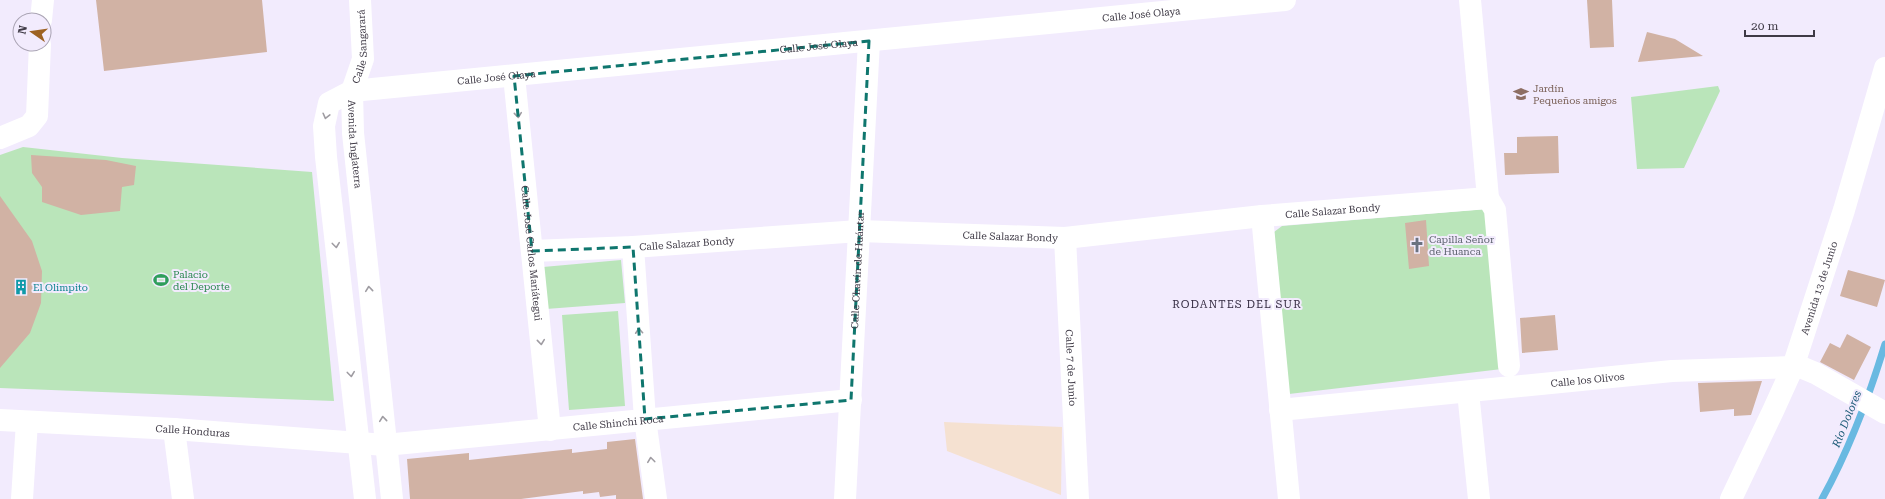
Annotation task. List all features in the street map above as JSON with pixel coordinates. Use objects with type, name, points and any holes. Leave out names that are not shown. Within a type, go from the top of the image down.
[{"type":"street","points":[[42,12],[43,0]]},
{"type":"street","name":"Calle Sangarará","points":[[352,92],[363,59],[360,0]]},
{"type":"street","name":"Calle José Olaya","points":[[352,92],[1285,0]]},
{"type":"street","points":[[1470,0],[1488,198],[1495,210],[1509,366]]},
{"type":"street","name":"Calle Chavín de Huántar","points":[[845,499],[869,41]]},
{"type":"street","points":[[0,138],[29,126],[37,116],[40,52]]},
{"type":"street","name":"Avenida 13 de Junio","points":[[1731,499],[1774,411],[1793,367],[1844,210],[1885,68]]},
{"type":"street","name":"Calle José Carlos Mariátegui","points":[[514,76],[550,430]]},
{"type":"street","name":"Avenida Inglaterra","points":[[365,499],[326,156],[324,126],[329,103],[352,92],[353,133],[385,445],[392,499]]},
{"type":"street","name":"Calle Salazar Bondy","points":[[532,251],[633,248],[859,231],[1065,238],[1262,216],[1488,198]]},
{"type":"street","points":[[1262,216],[1289,499]]},
{"type":"street","name":"Calle 7 de Junio","points":[[1065,238],[1078,499]]},
{"type":"street","points":[[633,248],[645,419],[656,499]]},
{"type":"street","name":"Calle los Olivos","points":[[1280,410],[1672,371],[1793,367],[1803,368],[1815,373],[1885,413]]},
{"type":"street","points":[[1468,392],[1478,499]]},
{"type":"street","name":"Calle Shinchi Roca","points":[[385,445],[851,400]]},
{"type":"street","name":"Calle Honduras","points":[[0,420],[174,429],[385,445]]},
{"type":"street","points":[[22,499],[27,422]]},
{"type":"street","points":[[174,429],[183,499]]},
{"type":"highlighted area","points":[[869,41],[851,400],[645,419],[633,247],[532,251],[514,76]]},
{"type":"shaded area","points":[[944,422],[1062,427],[1061,495],[947,451]]},
{"type":"green space","points":[[1718,86],[1720,91],[1684,168],[1637,169],[1631,97]]},
{"type":"green space","name":"Palacio del Deporte","points":[[23,147],[122,158],[312,172],[334,401],[0,388],[0,155]]},
{"type":"green space","points":[[1486,209],[1502,369],[1289,394],[1274,232],[1282,226]]},
{"type":"green space","points":[[621,260],[625,303],[546,309],[543,267]]},
{"type":"green space","points":[[618,311],[625,406],[569,410],[562,315]]},
{"type":"building","points":[[96,0],[262,0],[267,52],[104,71]]},
{"type":"building","points":[[1587,0],[1612,0],[1614,47],[1590,48]]},
{"type":"building","points":[[1647,32],[1675,39],[1703,56],[1638,62]]},
{"type":"building","points":[[1558,136],[1559,173],[1505,175],[1504,153],[1517,153],[1517,137]]},
{"type":"building","points":[[31,155],[106,160],[136,166],[134,185],[122,187],[120,211],[81,215],[42,202],[42,187],[32,173]]},
{"type":"building","name":"El Olimpito","points":[[0,196],[32,241],[42,271],[41,303],[30,333],[0,368]]},
{"type":"building","name":"Capilla Señor de Huanca","points":[[1426,220],[1429,266],[1409,269],[1405,223]]},
{"type":"building","points":[[1848,270],[1885,280],[1877,307],[1840,296]]},
{"type":"building","points":[[1555,315],[1558,350],[1522,353],[1520,318]]},
{"type":"building","points":[[1847,334],[1871,347],[1854,380],[1820,362],[1830,343],[1840,348]]},
{"type":"building","points":[[1762,381],[1751,415],[1734,416],[1734,409],[1700,412],[1698,383]]},
{"type":"building","points":[[635,439],[643,499],[616,499],[616,495],[600,497],[599,492],[583,494],[583,491],[521,499],[410,499],[407,459],[469,453],[469,460],[572,449],[572,453],[607,449],[607,442]]},
{"type":"waterway","name":"Río Dolores","points":[[1822,499],[1841,462],[1858,423],[1885,344]]},
{"type":"place","name":"Jardín Pequeños amigos","points":[[1521,94]]},
{"type":"place","name":"Capilla Señor de Huanca","points":[[1417,245]]},
{"type":"place","name":"Palacio del Deporte","points":[[161,280]]},
{"type":"place","name":"El Olimpito","points":[[21,287]]},
{"type":"district","name":"RODANTES DEL SUR","points":[[1237,304]]}]
